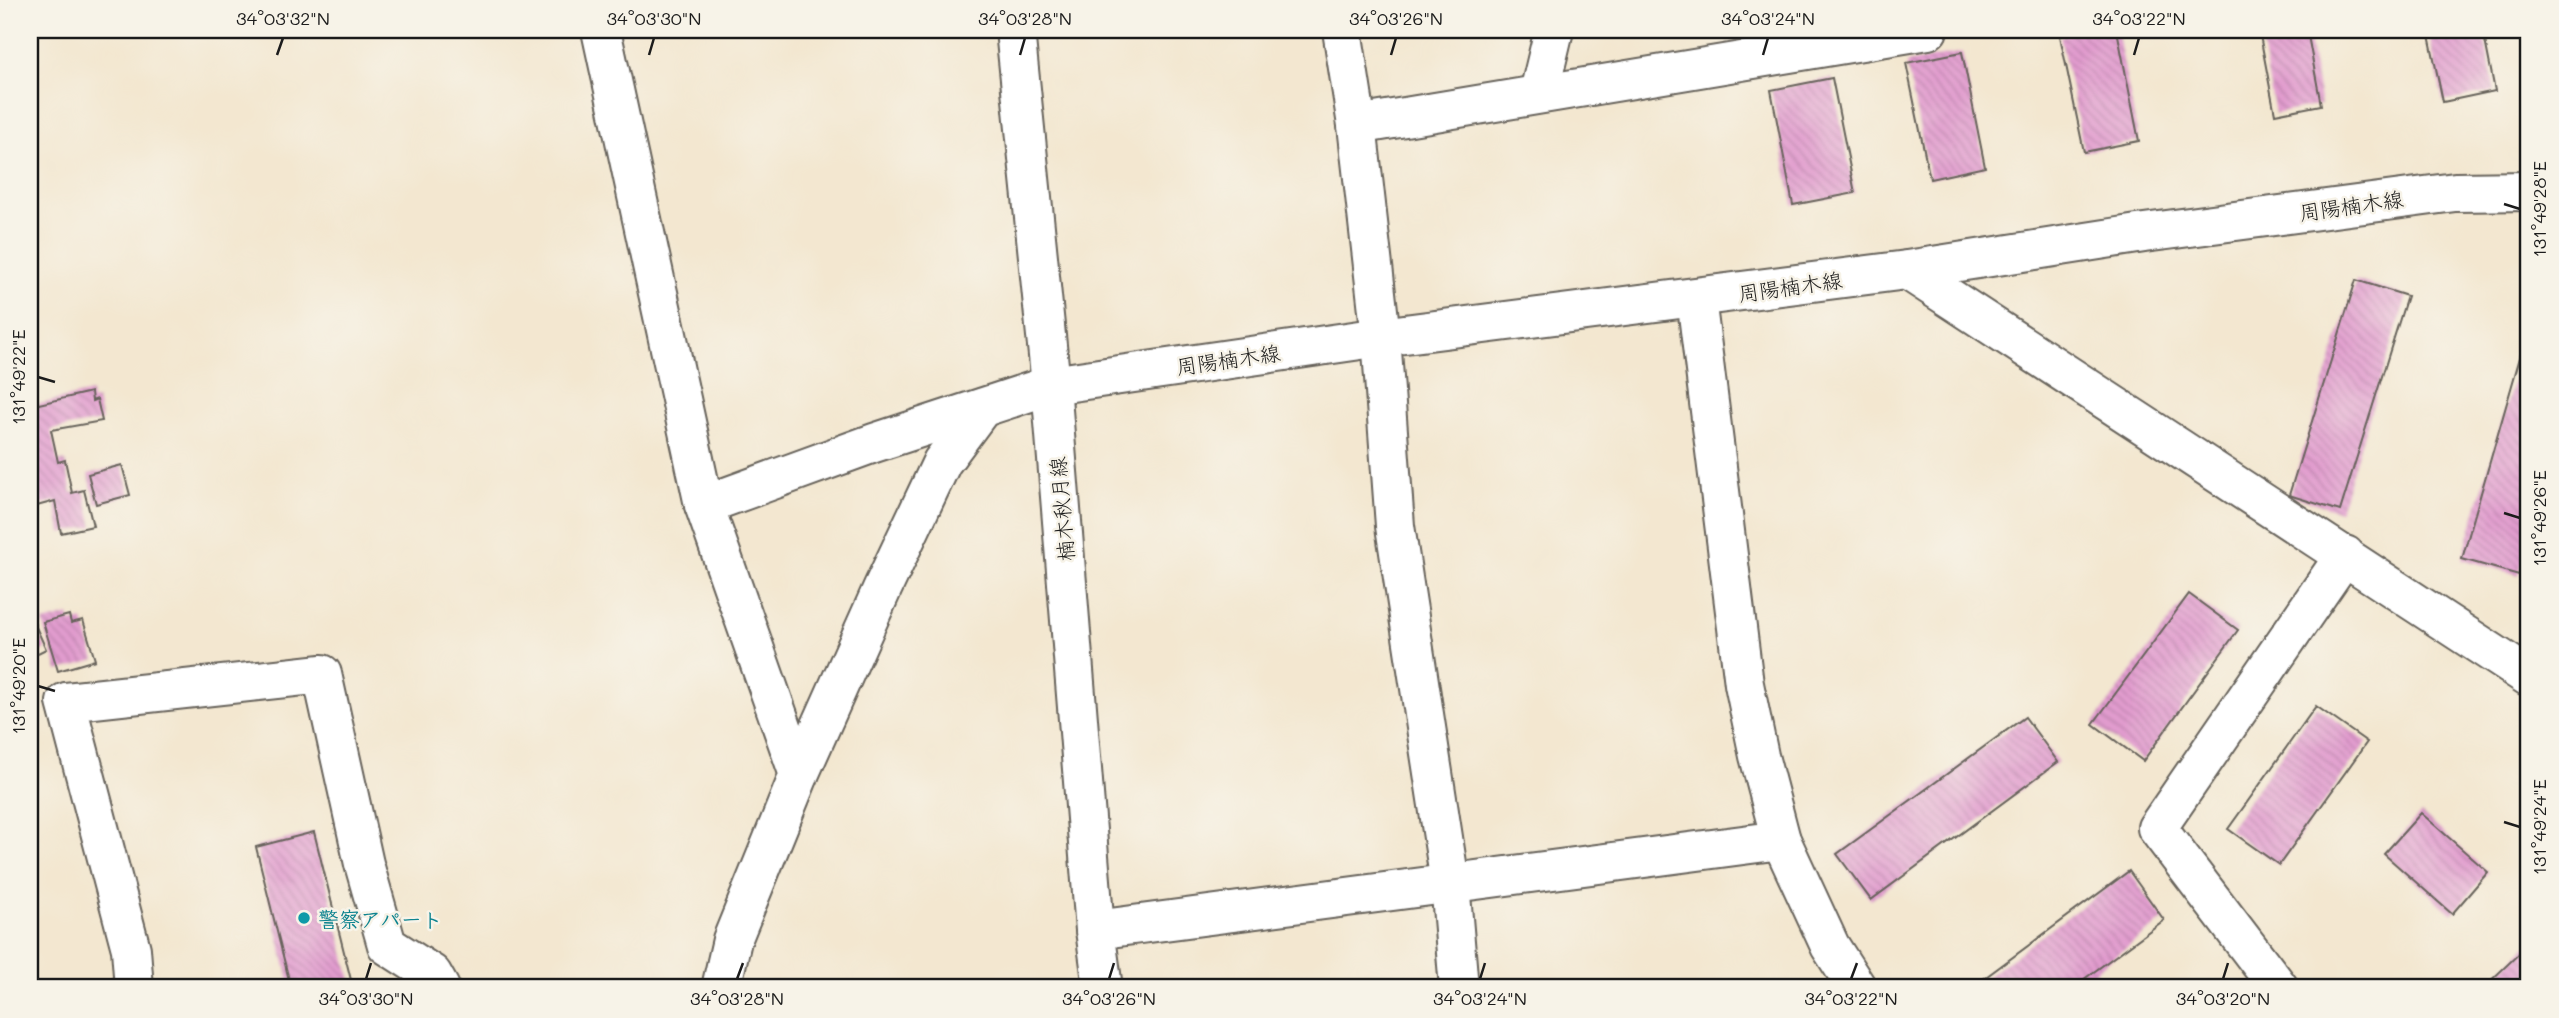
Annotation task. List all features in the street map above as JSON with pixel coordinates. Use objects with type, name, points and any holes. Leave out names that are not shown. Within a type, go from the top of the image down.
[{"type":"street","points":[[601,30],[704,505],[799,775]]},
{"type":"street","name":"楠木秋月線","points":[[1015,30],[1051,385],[1095,930],[1103,988]]},
{"type":"street","points":[[1342,30],[1357,125],[1381,337],[1395,526],[1450,883],[1459,988]]},
{"type":"street","points":[[1539,93],[1554,30]]},
{"type":"street","points":[[1357,125],[1870,35],[1928,30]]},
{"type":"street","name":"周陽楠木線","points":[[704,505],[874,443],[1051,385],[1381,337],[1907,270],[2157,231],[2455,192],[2529,191]]},
{"type":"street","points":[[1907,270],[2529,677]]},
{"type":"street","points":[[1696,298],[1744,684],[1759,756],[1780,840],[1830,946],[1857,988]]},
{"type":"street","points":[[720,988],[732,940],[799,775],[883,587],[942,462],[982,408]]},
{"type":"street","points":[[2279,988],[2157,828],[2345,555]]},
{"type":"street","points":[[134,988],[131,949],[66,702],[322,674],[364,864],[387,945],[432,975],[440,988]]},
{"type":"street","points":[[1095,930],[1780,840]]},
{"type":"building","points":[[2092,30],[2117,30],[2139,141],[2084,152],[2060,36]]},
{"type":"building","points":[[2259,30],[2307,30],[2321,105],[2275,114]]},
{"type":"building","points":[[2428,30],[2483,30],[2495,91],[2443,102]]},
{"type":"building","points":[[1962,52],[1985,167],[1930,179],[1906,63]]},
{"type":"building","points":[[1832,78],[1855,193],[1793,205],[1771,90]]},
{"type":"building","points":[[2356,280],[2407,296],[2340,511],[2289,495]]},
{"type":"building","points":[[2529,326],[2529,537],[2519,575],[2462,559]]},
{"type":"building","points":[[91,392],[92,401],[97,399],[102,421],[51,430],[58,462],[65,460],[72,493],[84,490],[93,526],[61,533],[55,501],[37,506],[35,492],[30,492],[30,406]]},
{"type":"building","points":[[122,465],[130,495],[96,504],[88,474]]},
{"type":"building","points":[[2189,594],[2238,630],[2143,761],[2093,724]]},
{"type":"building","points":[[30,614],[46,649],[30,657]]},
{"type":"building","points":[[69,615],[71,623],[83,620],[95,660],[58,671],[43,622]]},
{"type":"building","points":[[2316,706],[2367,742],[2279,865],[2228,829]]},
{"type":"building","points":[[2025,717],[2058,762],[1871,900],[1837,854]]},
{"type":"building","points":[[2421,813],[2488,872],[2452,914],[2384,854]]},
{"type":"building","name":"警察アパート","points":[[314,832],[353,988],[291,988],[256,847]]},
{"type":"building","points":[[2129,871],[2164,920],[2072,988],[1971,988]]},
{"type":"building","points":[[2529,944],[2529,988],[2483,988]]},
{"type":"place","name":"警察アパート","points":[[304,918]]}]
